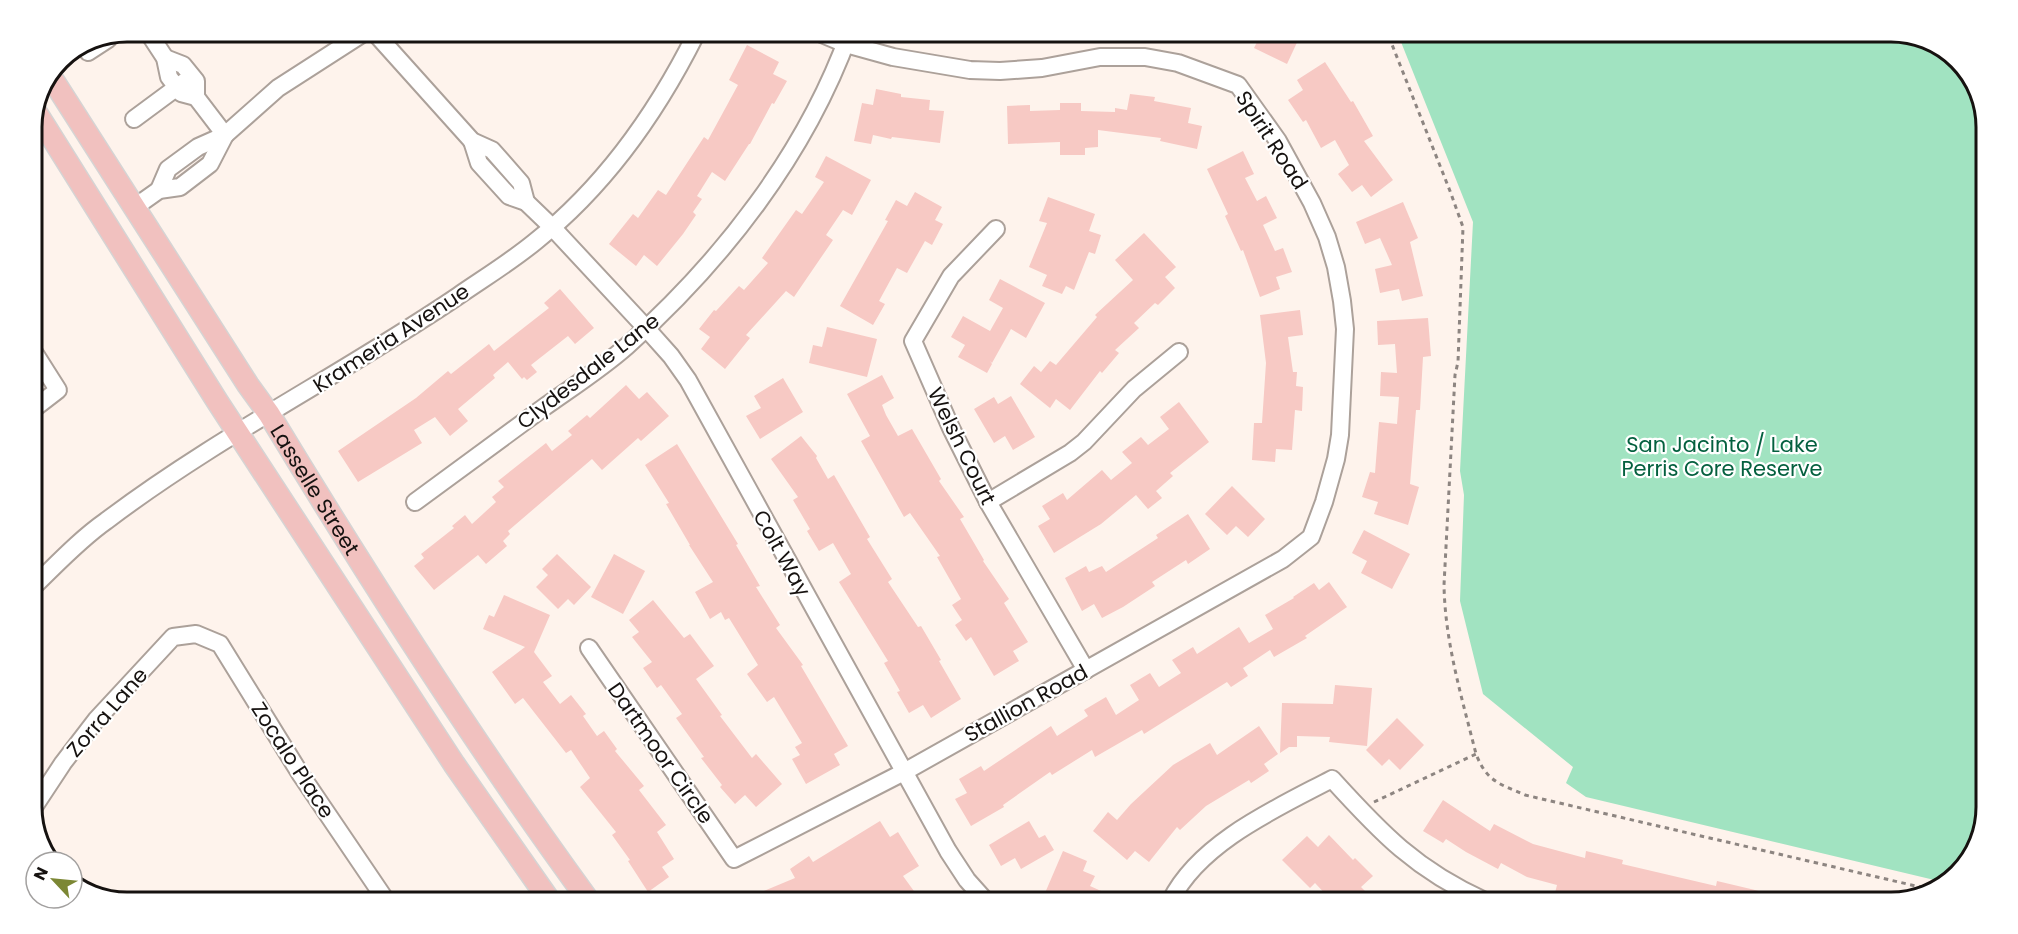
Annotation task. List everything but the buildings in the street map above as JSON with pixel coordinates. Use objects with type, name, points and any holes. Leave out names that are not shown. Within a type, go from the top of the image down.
[{"type":"main road","name":"Lasselle Street","points":[[55,83],[248,385],[269,414],[433,675],[531,822],[582,892]]},
{"type":"main road","name":"Lasselle Street","points":[[42,122],[238,434],[454,764],[544,892]]},
{"type":"street","points":[[155,42],[165,58],[169,77],[177,88],[181,93],[196,97]]},
{"type":"street","points":[[135,207],[159,190],[168,169],[198,147],[225,135],[278,88],[351,42]]},
{"type":"street","name":"Colt Way","points":[[383,42],[472,141],[479,163],[509,196],[526,202],[552,227],[671,356],[688,380],[948,851],[978,892]]},
{"type":"street","name":"Krameria Avenue","points":[[42,579],[104,522],[197,458],[432,314],[509,261],[552,227],[603,176],[626,149],[664,93],[692,42]]},
{"type":"street","name":"Clydesdale Lane","points":[[414,502],[593,373],[680,297],[738,228],[773,180],[815,110],[847,42]]},
{"type":"street","name":"Spirit Road","points":[[856,42],[893,57],[970,70],[999,71],[1042,68],[1100,57],[1145,57],[1178,63],[1238,85],[1278,141],[1312,203],[1327,237],[1336,267],[1342,301],[1345,329],[1340,435],[1324,502],[1311,537]]},
{"type":"street","points":[[88,52],[94,48]]},
{"type":"street","points":[[165,58],[183,65],[196,81],[196,97],[225,135]]},
{"type":"street","points":[[134,119],[192,76]]},
{"type":"street","name":"Welsh Court","points":[[996,229],[951,276],[913,341],[951,428],[988,501],[1086,670]]},
{"type":"street","points":[[988,501],[1070,453],[1084,442],[1134,389],[1179,352]]},
{"type":"street","points":[[42,365],[58,390],[42,402]]},
{"type":"street","name":"Stallion Road","points":[[734,859],[904,772],[1283,559],[1311,537]]},
{"type":"street","name":"Zorra Lane","points":[[42,795],[96,720],[165,645],[173,637],[196,634]]},
{"type":"street","name":"Zocalo Place","points":[[196,634],[220,644],[301,775],[380,892]]},
{"type":"street","name":"Dartmoor Circle","points":[[589,648],[734,859]]},
{"type":"street","points":[[1175,892],[1197,864],[1230,837],[1332,778],[1401,850],[1432,873],[1468,892]]},
{"type":"path","points":[[1391,42],[1463,227],[1458,362],[1455,375],[1444,585],[1449,645],[1482,770],[1492,781],[1525,795],[1919,887]]},
{"type":"path","points":[[1361,810],[1377,800],[1476,754]]},
{"type":"green space","name":"San Jacinto / Lake Perris Core Reserve","points":[[1401,42],[1891,42],[1924,48],[1943,60],[1962,80],[1971,100],[1976,121],[1976,807],[1970,840],[1955,863],[1938,878],[1934,880],[1586,797],[1566,783],[1573,767],[1483,694],[1460,601],[1464,495],[1460,471],[1473,222]]}]
